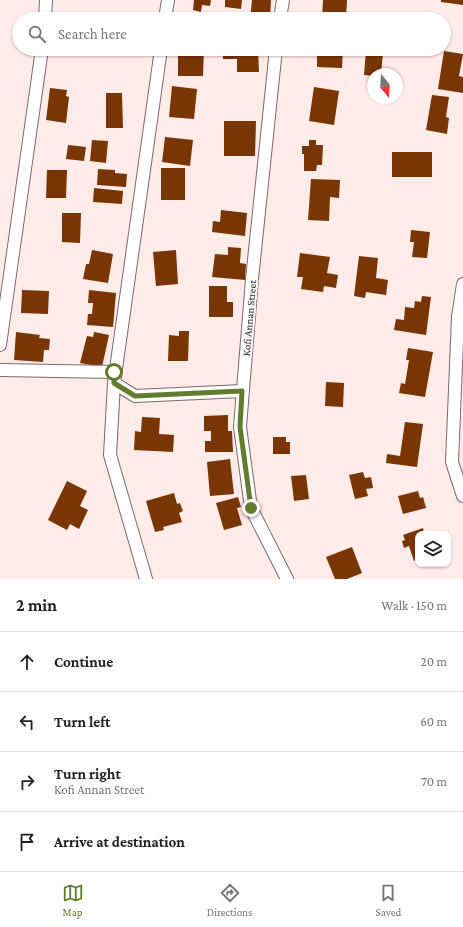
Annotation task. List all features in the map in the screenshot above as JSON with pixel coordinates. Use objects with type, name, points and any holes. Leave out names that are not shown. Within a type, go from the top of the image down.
[{"type":"street","points":[[45,12],[46,0]]},
{"type":"street","points":[[166,12],[168,0]]},
{"type":"street","points":[[281,12],[283,0]]},
{"type":"street","points":[[0,345],[41,56]]},
{"type":"street","points":[[146,579],[110,455],[114,377],[160,56]]},
{"type":"street","name":"Kofi Annan Street","points":[[275,56],[253,271],[240,427],[251,508],[287,579]]},
{"type":"street","points":[[463,284],[458,318],[452,462],[463,496]]},
{"type":"street","points":[[0,370],[114,377],[135,396],[242,391]]},
{"type":"building","points":[[194,0],[211,0],[210,6],[202,5],[201,12],[193,10]]},
{"type":"building","points":[[225,0],[242,0],[241,9],[225,7]]},
{"type":"building","points":[[252,0],[271,0],[270,12],[251,12]]},
{"type":"building","points":[[323,0],[347,0],[346,12],[322,12]]},
{"type":"building","points":[[441,0],[463,0],[463,5],[441,2]]},
{"type":"building","points":[[451,52],[463,54],[459,76],[463,77],[463,93],[438,89],[443,56],[451,56]]},
{"type":"building","points":[[178,56],[204,56],[203,76],[178,76]]},
{"type":"building","points":[[223,56],[258,56],[259,72],[237,72],[237,59],[223,59]]},
{"type":"building","points":[[317,56],[343,56],[342,68],[317,67]]},
{"type":"building","points":[[366,56],[383,56],[382,68],[367,68],[367,75],[364,75]]},
{"type":"building","points":[[172,86],[197,89],[194,119],[169,117]]},
{"type":"building","points":[[314,87],[339,91],[334,125],[309,121]]},
{"type":"building","points":[[50,88],[67,90],[66,96],[69,97],[66,123],[46,120]]},
{"type":"building","points":[[106,93],[122,93],[123,128],[106,128]]},
{"type":"building","points":[[432,95],[449,97],[446,117],[449,118],[447,134],[426,130]]},
{"type":"building","points":[[224,121],[256,121],[255,156],[224,156]]},
{"type":"building","points":[[165,137],[193,140],[190,166],[162,162]]},
{"type":"building","points":[[92,140],[108,141],[106,163],[90,161]]},
{"type":"building","points":[[309,140],[316,140],[316,145],[323,145],[322,165],[317,165],[316,171],[304,171],[304,154],[302,154],[302,146],[309,146]]},
{"type":"building","points":[[68,145],[86,147],[84,161],[66,159]]},
{"type":"building","points":[[392,152],[432,152],[432,177],[392,177]]},
{"type":"building","points":[[161,168],[185,168],[185,200],[161,200]]},
{"type":"building","points":[[98,169],[115,170],[115,173],[127,174],[126,187],[97,185]]},
{"type":"building","points":[[47,170],[67,170],[66,198],[46,198]]},
{"type":"building","points":[[311,179],[340,180],[339,198],[330,197],[329,221],[308,220]]},
{"type":"building","points":[[94,188],[123,191],[122,204],[93,202]]},
{"type":"building","points":[[221,210],[247,213],[245,236],[212,232],[213,221],[220,222]]},
{"type":"building","points":[[62,213],[81,213],[80,243],[62,242]]},
{"type":"building","points":[[411,230],[430,232],[427,258],[412,257],[414,242],[410,242]]},
{"type":"building","points":[[228,247],[241,248],[240,263],[246,264],[245,280],[212,277],[215,254],[228,255]]},
{"type":"building","points":[[92,250],[113,254],[108,283],[83,279],[86,264],[89,264]]},
{"type":"building","points":[[176,250],[178,284],[156,286],[153,252]]},
{"type":"building","points":[[300,253],[330,257],[327,273],[338,275],[336,288],[324,286],[323,292],[301,289],[303,277],[297,277]]},
{"type":"building","points":[[359,256],[378,258],[376,278],[388,280],[386,295],[366,292],[365,298],[354,296]]},
{"type":"building","points":[[209,286],[227,286],[227,302],[233,302],[233,317],[209,317]]},
{"type":"building","points":[[22,290],[49,291],[48,314],[21,313]]},
{"type":"building","points":[[89,290],[116,293],[113,327],[87,325],[88,314],[92,314],[93,303],[88,303]]},
{"type":"building","points":[[422,296],[431,297],[426,335],[394,330],[396,319],[404,320],[405,307],[414,308],[415,301],[421,302]]},
{"type":"building","points":[[179,331],[189,331],[188,361],[168,361],[169,335],[179,336]]},
{"type":"building","points":[[16,332],[40,335],[39,338],[50,339],[49,350],[44,350],[43,362],[14,360]]},
{"type":"building","points":[[94,332],[109,335],[102,367],[80,363],[87,336],[93,337]]},
{"type":"building","points":[[408,348],[433,352],[425,397],[399,393],[401,383],[405,384],[409,360],[406,360]]},
{"type":"building","points":[[326,382],[344,383],[343,407],[325,406]]},
{"type":"building","points":[[228,415],[228,431],[232,431],[233,452],[205,452],[205,441],[211,441],[211,431],[204,431],[204,416]]},
{"type":"building","points":[[142,417],[160,418],[159,434],[174,435],[173,452],[134,450],[135,431],[141,432]]},
{"type":"building","points":[[405,422],[423,424],[417,467],[386,463],[387,454],[400,456]]},
{"type":"building","points":[[273,437],[286,437],[286,442],[290,442],[290,454],[273,454]]},
{"type":"building","points":[[230,459],[234,494],[210,496],[207,462]]},
{"type":"building","points":[[363,472],[365,478],[371,477],[373,488],[366,489],[368,496],[355,499],[349,475]]},
{"type":"building","points":[[306,475],[309,499],[294,501],[291,476]]},
{"type":"building","points":[[67,481],[87,491],[80,506],[88,510],[79,529],[70,524],[67,530],[48,520]]},
{"type":"building","points":[[418,491],[420,498],[423,497],[426,508],[403,514],[398,496]]},
{"type":"building","points":[[174,493],[177,504],[180,503],[183,511],[179,513],[182,522],[163,527],[164,530],[155,532],[146,501]]},
{"type":"building","points":[[238,497],[241,507],[237,508],[242,525],[224,530],[216,503]]},
{"type":"building","points":[[423,528],[424,531],[415,531],[414,561],[409,546],[404,548],[402,541],[405,540],[403,535]]},
{"type":"building","points":[[352,547],[362,573],[347,579],[335,579],[326,557]]},
{"type":"route","points":[[114,372],[114,383],[135,396],[242,391],[240,427],[251,508]]}]
